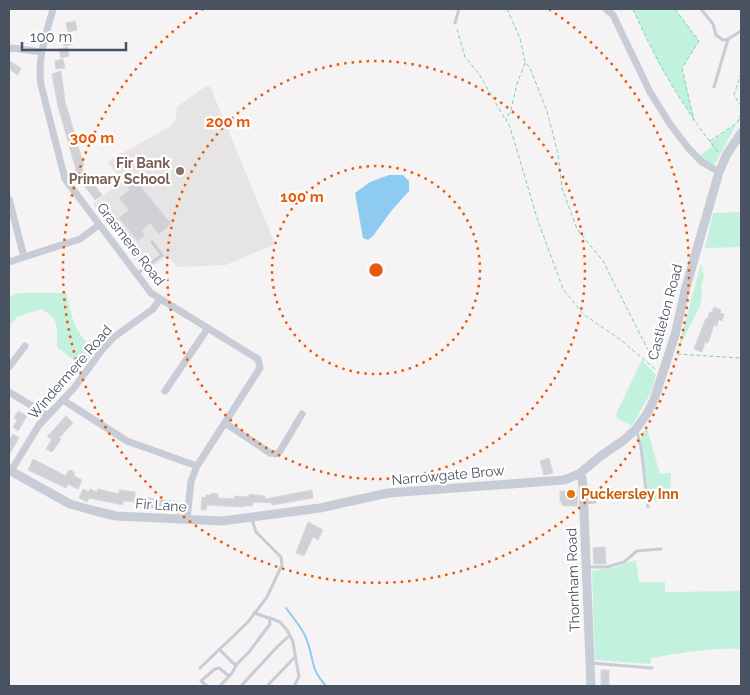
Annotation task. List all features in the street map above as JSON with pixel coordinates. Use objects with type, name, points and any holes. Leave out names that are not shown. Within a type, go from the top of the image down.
[{"type":"street","name":"Grasmere Road","points":[[53,9],[41,52],[39,71],[65,179],[151,293],[258,359],[260,368],[197,466],[191,481],[187,520]]},
{"type":"street","points":[[606,9],[613,15],[650,92],[670,124],[702,162],[719,172]]},
{"type":"street","points":[[9,49],[41,52]]},
{"type":"street","name":"Castleton Road","points":[[579,474],[636,429],[650,408],[669,353],[719,172],[741,133]]},
{"type":"street","points":[[9,199],[24,258]]},
{"type":"street","points":[[9,262],[80,239],[99,225]]},
{"type":"street","name":"Windermere Road","points":[[10,471],[39,425],[63,400],[114,337],[153,309],[160,299]]},
{"type":"street","points":[[165,390],[208,328]]},
{"type":"street","points":[[9,367],[25,346]]},
{"type":"street","points":[[9,392],[47,416]]},
{"type":"street","points":[[63,400],[127,441],[197,466]]},
{"type":"street","points":[[225,423],[270,453],[276,454],[280,451],[302,414]]},
{"type":"street","name":"Fir Lane","points":[[10,471],[70,504],[116,516],[222,521],[252,519],[320,508]]},
{"type":"street","name":"Thornham Road","points":[[579,474],[582,478],[591,686]]},
{"type":"street","name":"Narrowgate Brow","points":[[320,508],[388,493],[564,480],[579,474]]},
{"type":"lane","points":[[455,23],[460,9]]},
{"type":"lane","points":[[701,9],[713,24],[716,35],[723,40],[741,31]]},
{"type":"lane","points":[[714,87],[728,39]]},
{"type":"lane","points":[[137,274],[162,255],[152,242]]},
{"type":"lane","points":[[636,429],[641,447],[648,507]]},
{"type":"lane","points":[[583,503],[595,502]]},
{"type":"lane","points":[[200,668],[254,613],[267,597],[282,565],[281,557],[256,532],[252,519]]},
{"type":"lane","points":[[586,567],[607,567],[624,562],[637,551],[661,549]]},
{"type":"lane","points":[[254,613],[280,622],[290,636],[293,642],[299,677],[294,686]]},
{"type":"lane","points":[[220,686],[268,627],[270,624],[269,618]]},
{"type":"lane","points":[[241,686],[278,646],[290,636]]},
{"type":"lane","points":[[219,649],[230,661],[237,664]]},
{"type":"lane","points":[[267,686],[296,656]]},
{"type":"lane","points":[[590,663],[652,668]]},
{"type":"lane","points":[[207,686],[201,681],[215,669],[219,668],[228,676]]},
{"type":"path","points":[[507,9],[520,38],[525,62],[530,68],[547,111],[558,154],[562,188],[577,228],[603,261],[647,348],[660,363],[665,364]]},
{"type":"path","points":[[634,9],[660,66],[695,122],[724,161]]},
{"type":"path","points":[[675,9],[699,41],[682,68],[695,122]]},
{"type":"path","points":[[455,23],[465,57],[479,74],[510,127],[538,221],[562,289],[583,314],[644,358],[662,376]]},
{"type":"path","points":[[506,120],[511,110],[517,84],[525,62]]},
{"type":"path","points":[[741,73],[734,95],[741,106]]},
{"type":"path","points":[[710,142],[737,123],[741,114]]},
{"type":"path","points":[[669,353],[741,358]]},
{"type":"shaded area","name":"Fir Bank Primary School","points":[[210,86],[275,244],[226,265],[177,267],[168,256],[144,272],[93,204],[122,180],[107,162],[171,126],[176,119],[177,107],[203,88]]},
{"type":"green space","points":[[633,9],[675,9],[699,41],[682,68],[695,122],[660,66]]},
{"type":"green space","points":[[737,123],[715,164],[709,164],[699,157],[712,146],[710,142]]},
{"type":"green space","points":[[741,212],[741,247],[705,248],[713,213]]},
{"type":"green space","points":[[701,263],[704,277],[701,286],[700,306],[678,349]]},
{"type":"green space","points":[[18,293],[66,293],[78,331],[96,349],[83,367],[57,347],[56,324],[52,316],[47,312],[41,309],[17,317],[9,326],[9,298]]},
{"type":"green space","points":[[642,360],[656,375],[651,392],[632,426],[617,418],[616,414]]},
{"type":"green space","points":[[647,428],[660,474],[671,473],[670,502],[651,500],[648,493],[641,435]]},
{"type":"green space","points":[[636,560],[639,582],[665,582],[665,592],[741,591],[741,649],[707,650],[662,656],[651,658],[650,664],[595,660],[592,571],[613,568]]},
{"type":"water","points":[[389,175],[403,175],[409,181],[409,191],[368,240],[363,238],[355,193],[370,182]]},
{"type":"building","points":[[75,21],[77,30],[68,32],[66,23]]},
{"type":"building","points":[[72,35],[73,44],[64,46],[62,37]]},
{"type":"building","points":[[68,47],[69,56],[61,58],[59,49]]},
{"type":"building","points":[[63,59],[65,68],[56,69],[55,61]]},
{"type":"building","points":[[9,61],[21,68],[18,75],[9,69]]},
{"type":"building","points":[[61,71],[65,101],[84,166],[81,167],[102,195],[95,200],[78,177],[58,106],[52,74]]},
{"type":"building","points":[[130,180],[133,184],[136,181],[171,224],[159,234],[150,223],[141,231],[145,235],[138,241],[119,218],[129,210],[119,198],[130,190],[125,184]]},
{"type":"building","points":[[714,307],[721,310],[720,313],[724,314],[722,321],[719,319],[717,326],[714,325],[708,343],[705,342],[702,352],[694,349],[706,318]]},
{"type":"building","points":[[18,411],[27,416],[18,431],[13,427],[17,420],[14,418]]},
{"type":"building","points":[[66,416],[73,423],[59,438],[61,439],[52,452],[46,449],[52,439],[47,437]]},
{"type":"building","points":[[13,434],[19,438],[9,455],[9,441]]},
{"type":"building","points":[[549,458],[553,473],[544,475],[540,461]]},
{"type":"building","points":[[33,459],[66,476],[68,471],[71,470],[75,473],[74,476],[82,480],[78,489],[68,484],[66,488],[28,470]]},
{"type":"building","points":[[83,489],[89,492],[90,489],[97,492],[98,489],[119,494],[119,490],[135,492],[135,496],[178,502],[178,511],[139,506],[139,502],[123,501],[123,505],[89,498],[87,502],[79,498]]},
{"type":"building","points":[[312,490],[313,498],[272,505],[272,503],[253,502],[252,506],[243,507],[207,505],[206,510],[201,510],[202,497],[205,498],[206,495],[211,495],[211,493],[218,494],[219,498],[249,497],[249,494],[265,496],[265,499]]},
{"type":"building","points":[[560,491],[577,491],[578,506],[562,506]]},
{"type":"building","points":[[308,522],[323,530],[318,540],[313,537],[304,556],[296,553]]},
{"type":"building","points":[[605,547],[606,564],[594,564],[593,548]]},
{"type":"building","points":[[601,670],[609,670],[609,686],[601,686]]},
{"type":"waterway","points":[[286,608],[300,626],[309,646],[317,674],[326,686]]},
{"type":"place","name":"Fir Bank Primary School","points":[[180,171]]},
{"type":"place","name":"Puckersley Inn","points":[[571,494]]}]
